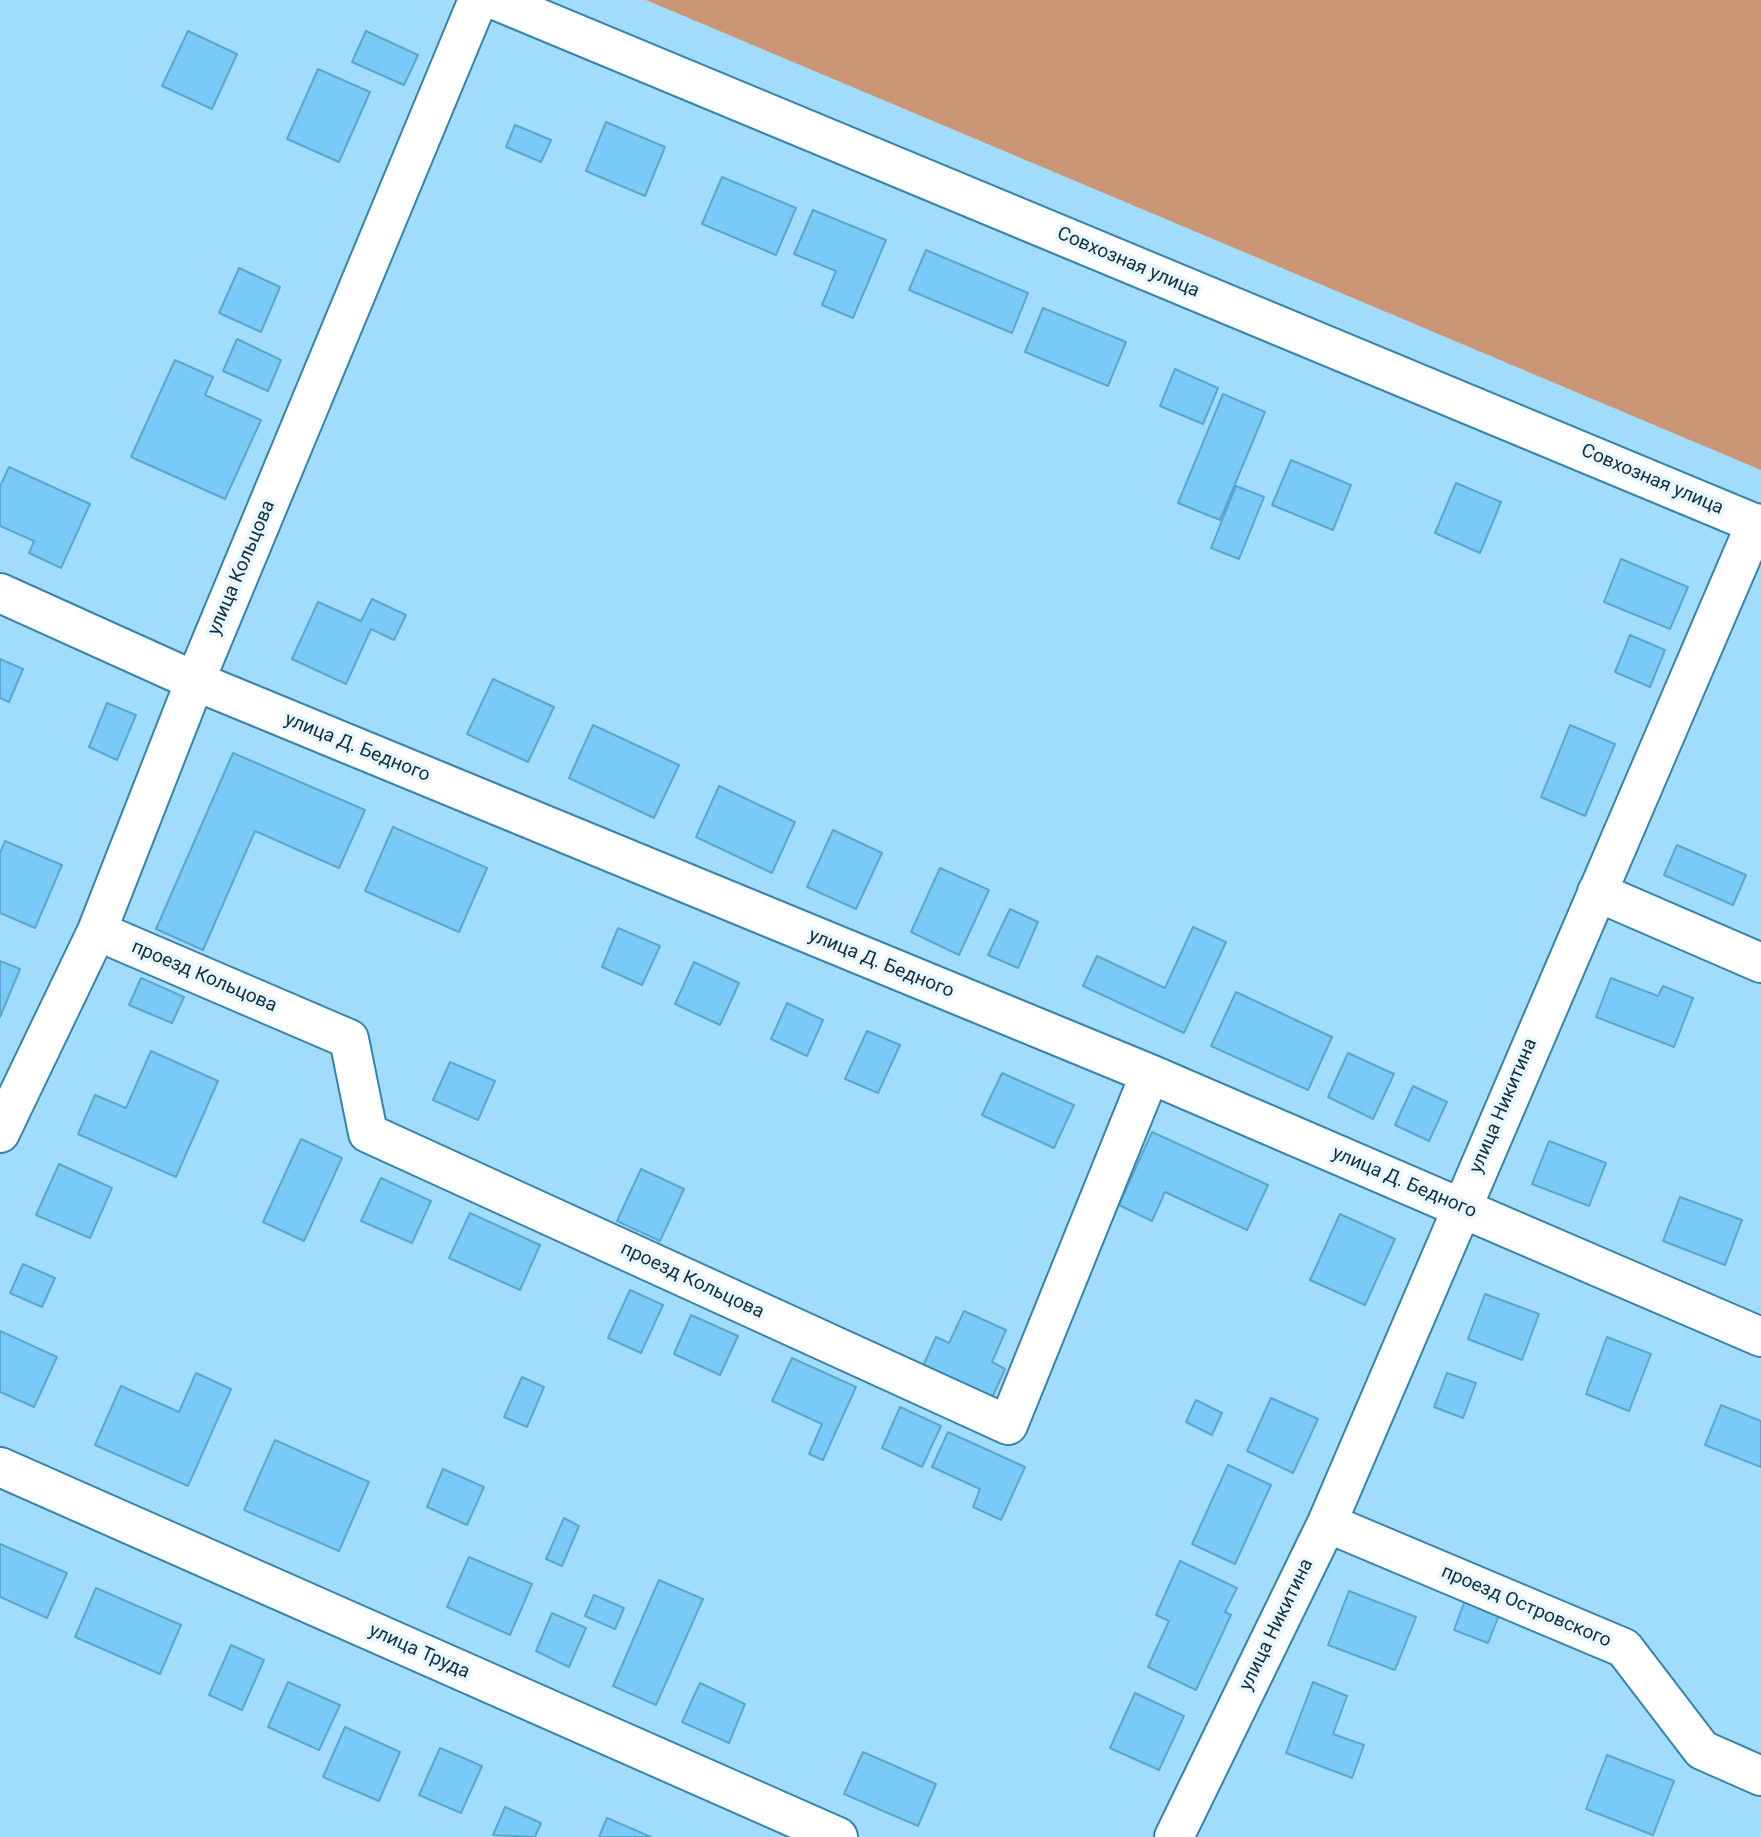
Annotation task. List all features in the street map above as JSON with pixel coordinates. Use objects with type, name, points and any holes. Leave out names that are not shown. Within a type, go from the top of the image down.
[{"type":"street","name":"улица Кольцова","points":[[0,1133],[97,931],[195,681],[478,0]]},
{"type":"street","name":"Совхозная улица","points":[[495,0],[1758,524]]},
{"type":"street","name":"улица Никитина","points":[[1174,1837],[1327,1523],[1461,1206],[1758,524]]},
{"type":"street","name":"улица Д. Бедного","points":[[0,593],[195,681],[1150,1074],[1461,1206],[1761,1338]]},
{"type":"street","points":[[1597,892],[1761,963]]},
{"type":"street","name":"проезд Кольцова","points":[[97,931],[349,1039],[368,1133],[1008,1425],[1150,1074]]},
{"type":"street","name":"улица Труда","points":[[0,1467],[838,1837]]},
{"type":"street","name":"проезд Островского","points":[[1327,1523],[1624,1648],[1702,1750],[1761,1776]]},
{"type":"shaded area","points":[[646,0],[1761,0],[1761,470]]},
{"type":"building","points":[[188,31],[237,54],[212,109],[162,86]]},
{"type":"building","points":[[366,31],[418,55],[404,85],[352,62]]},
{"type":"building","points":[[318,69],[370,92],[339,162],[287,139]]},
{"type":"building","points":[[606,122],[665,147],[645,196],[586,171]]},
{"type":"building","points":[[515,125],[551,140],[541,162],[506,147]]},
{"type":"building","points":[[722,177],[796,208],[776,255],[702,224]]},
{"type":"building","points":[[813,210],[886,240],[853,318],[822,305],[836,271],[794,254]]},
{"type":"building","points":[[926,250],[1028,293],[1012,333],[909,290]]},
{"type":"building","points":[[239,268],[280,287],[261,332],[219,313]]},
{"type":"building","points":[[1043,308],[1126,342],[1108,386],[1025,352]]},
{"type":"building","points":[[237,339],[281,360],[268,391],[223,371]]},
{"type":"building","points":[[175,360],[213,377],[205,395],[261,420],[225,499],[131,457]]},
{"type":"building","points":[[1175,369],[1218,388],[1203,424],[1160,406]]},
{"type":"building","points":[[1223,394],[1265,412],[1220,520],[1178,503]]},
{"type":"building","points":[[1291,460],[1351,485],[1333,530],[1272,505]]},
{"type":"building","points":[[9,467],[90,504],[61,568],[29,553],[34,541],[0,526],[0,486]]},
{"type":"building","points":[[1456,483],[1501,502],[1480,553],[1435,533]]},
{"type":"building","points":[[1236,486],[1264,497],[1239,559],[1211,548]]},
{"type":"building","points":[[1621,559],[1688,587],[1670,629],[1604,602]]},
{"type":"building","points":[[372,599],[406,615],[394,640],[371,629],[346,684],[292,659],[318,602],[361,621]]},
{"type":"building","points":[[1630,635],[1665,650],[1650,687],[1615,672]]},
{"type":"building","points":[[0,659],[23,669],[9,702],[0,698]]},
{"type":"building","points":[[493,679],[554,707],[528,762],[467,734]]},
{"type":"building","points":[[107,703],[136,715],[117,760],[89,747]]},
{"type":"building","points":[[593,725],[679,765],[654,818],[569,778]]},
{"type":"building","points":[[1570,725],[1615,744],[1585,816],[1541,797]]},
{"type":"building","points":[[233,753],[365,810],[339,868],[255,831],[203,950],[156,929]]},
{"type":"building","points":[[719,786],[795,822],[772,873],[696,837]]},
{"type":"building","points":[[393,827],[487,868],[459,932],[365,891]]},
{"type":"building","points":[[833,830],[882,853],[856,909],[807,887]]},
{"type":"building","points":[[5,841],[62,865],[35,928],[0,913],[0,853]]},
{"type":"building","points":[[1677,845],[1746,875],[1733,905],[1664,875]]},
{"type":"building","points":[[940,868],[989,890],[959,955],[911,932]]},
{"type":"building","points":[[1010,909],[1038,922],[1018,968],[988,955]]},
{"type":"building","points":[[1193,927],[1226,942],[1184,1033],[1083,986],[1097,956],[1165,988]]},
{"type":"building","points":[[618,928],[660,946],[642,985],[602,967]]},
{"type":"building","points":[[0,961],[20,969],[0,1017]]},
{"type":"building","points":[[694,962],[739,983],[720,1025],[675,1004]]},
{"type":"building","points":[[141,978],[184,997],[172,1023],[129,1005]]},
{"type":"building","points":[[1611,978],[1658,996],[1663,986],[1693,998],[1674,1047],[1596,1017]]},
{"type":"building","points":[[1236,992],[1332,1037],[1308,1090],[1211,1046]]},
{"type":"building","points":[[787,1003],[823,1020],[807,1056],[771,1039]]},
{"type":"building","points":[[867,1031],[900,1045],[878,1093],[845,1079]]},
{"type":"building","points":[[151,1051],[218,1081],[176,1177],[78,1134],[95,1095],[126,1108]]},
{"type":"building","points":[[1348,1053],[1394,1074],[1373,1119],[1328,1097]]},
{"type":"building","points":[[450,1062],[495,1081],[478,1120],[433,1100]]},
{"type":"building","points":[[1002,1073],[1074,1105],[1054,1148],[982,1115]]},
{"type":"building","points":[[1413,1086],[1447,1102],[1429,1141],[1395,1125]]},
{"type":"building","points":[[1152,1132],[1268,1185],[1247,1230],[1165,1192],[1152,1221],[1119,1205]]},
{"type":"building","points":[[301,1139],[342,1158],[304,1241],[263,1222]]},
{"type":"building","points":[[1549,1141],[1606,1163],[1589,1206],[1532,1184]]},
{"type":"building","points":[[59,1164],[112,1188],[90,1238],[36,1215]]},
{"type":"building","points":[[641,1169],[684,1189],[660,1241],[617,1221]]},
{"type":"building","points":[[381,1178],[431,1201],[412,1243],[361,1221]]},
{"type":"building","points":[[1680,1197],[1742,1220],[1725,1265],[1663,1241]]},
{"type":"building","points":[[470,1213],[540,1245],[520,1290],[449,1258]]},
{"type":"building","points":[[1340,1214],[1395,1239],[1365,1305],[1310,1280]]},
{"type":"building","points":[[23,1264],[55,1278],[42,1307],[10,1293]]},
{"type":"building","points":[[630,1290],[663,1305],[641,1353],[608,1338]]},
{"type":"building","points":[[1485,1294],[1539,1314],[1522,1360],[1468,1339]]},
{"type":"building","points":[[964,1311],[1006,1330],[992,1362],[1005,1369],[992,1398],[923,1366],[936,1337],[949,1343]]},
{"type":"building","points":[[691,1315],[738,1336],[720,1375],[674,1354]]},
{"type":"building","points":[[0,1331],[57,1357],[34,1407],[0,1392]]},
{"type":"building","points":[[1607,1337],[1651,1354],[1629,1411],[1586,1394]]},
{"type":"building","points":[[792,1358],[856,1387],[823,1460],[809,1454],[822,1424],[772,1401]]},
{"type":"building","points":[[196,1373],[231,1389],[188,1486],[95,1445],[121,1386],[179,1412]]},
{"type":"building","points":[[1447,1373],[1476,1383],[1463,1418],[1434,1407]]},
{"type":"building","points":[[522,1377],[544,1387],[527,1427],[504,1417]]},
{"type":"building","points":[[1271,1398],[1318,1419],[1293,1473],[1247,1451]]},
{"type":"building","points":[[1196,1400],[1222,1413],[1212,1435],[1186,1422]]},
{"type":"building","points":[[1721,1405],[1761,1421],[1761,1467],[1705,1445]]},
{"type":"building","points":[[900,1407],[941,1426],[922,1467],[882,1448]]},
{"type":"building","points":[[948,1432],[1025,1467],[1001,1520],[973,1507],[980,1489],[932,1467]]},
{"type":"building","points":[[275,1440],[369,1482],[339,1551],[244,1510]]},
{"type":"building","points":[[1228,1465],[1271,1485],[1235,1564],[1192,1544]]},
{"type":"building","points":[[443,1469],[484,1487],[467,1525],[427,1507]]},
{"type":"building","points":[[564,1518],[579,1526],[562,1566],[546,1559]]},
{"type":"building","points":[[0,1544],[67,1573],[47,1618],[0,1597]]},
{"type":"building","points":[[469,1557],[532,1584],[510,1635],[447,1607]]},
{"type":"building","points":[[1180,1561],[1237,1588],[1225,1612],[1231,1615],[1196,1690],[1148,1667],[1169,1621],[1156,1615]]},
{"type":"building","points":[[659,1580],[703,1599],[656,1705],[613,1686]]},
{"type":"building","points":[[96,1588],[181,1625],[160,1674],[75,1637]]},
{"type":"building","points":[[1349,1591],[1416,1617],[1395,1670],[1328,1645]]},
{"type":"building","points":[[1468,1592],[1503,1605],[1488,1643],[1454,1630]]},
{"type":"building","points":[[594,1595],[624,1608],[615,1629],[585,1616]]},
{"type":"building","points":[[552,1613],[586,1628],[569,1667],[536,1651]]},
{"type":"building","points":[[231,1645],[264,1660],[242,1710],[209,1695]]},
{"type":"building","points":[[288,1682],[340,1705],[319,1750],[268,1727]]},
{"type":"building","points":[[1313,1682],[1347,1696],[1333,1734],[1364,1745],[1352,1778],[1286,1753]]},
{"type":"building","points":[[700,1683],[745,1704],[729,1743],[682,1722]]},
{"type":"building","points":[[1135,1693],[1184,1716],[1159,1770],[1110,1748]]},
{"type":"building","points":[[345,1727],[400,1752],[379,1801],[323,1777]]},
{"type":"building","points":[[440,1748],[482,1766],[461,1813],[419,1795]]},
{"type":"building","points":[[863,1752],[936,1784],[918,1826],[844,1794]]},
{"type":"building","points":[[1607,1755],[1674,1781],[1653,1835],[1586,1809]]},
{"type":"building","points":[[505,1807],[541,1823],[535,1837],[493,1835]]},
{"type":"building","points":[[607,1818],[651,1837],[599,1837]]}]
